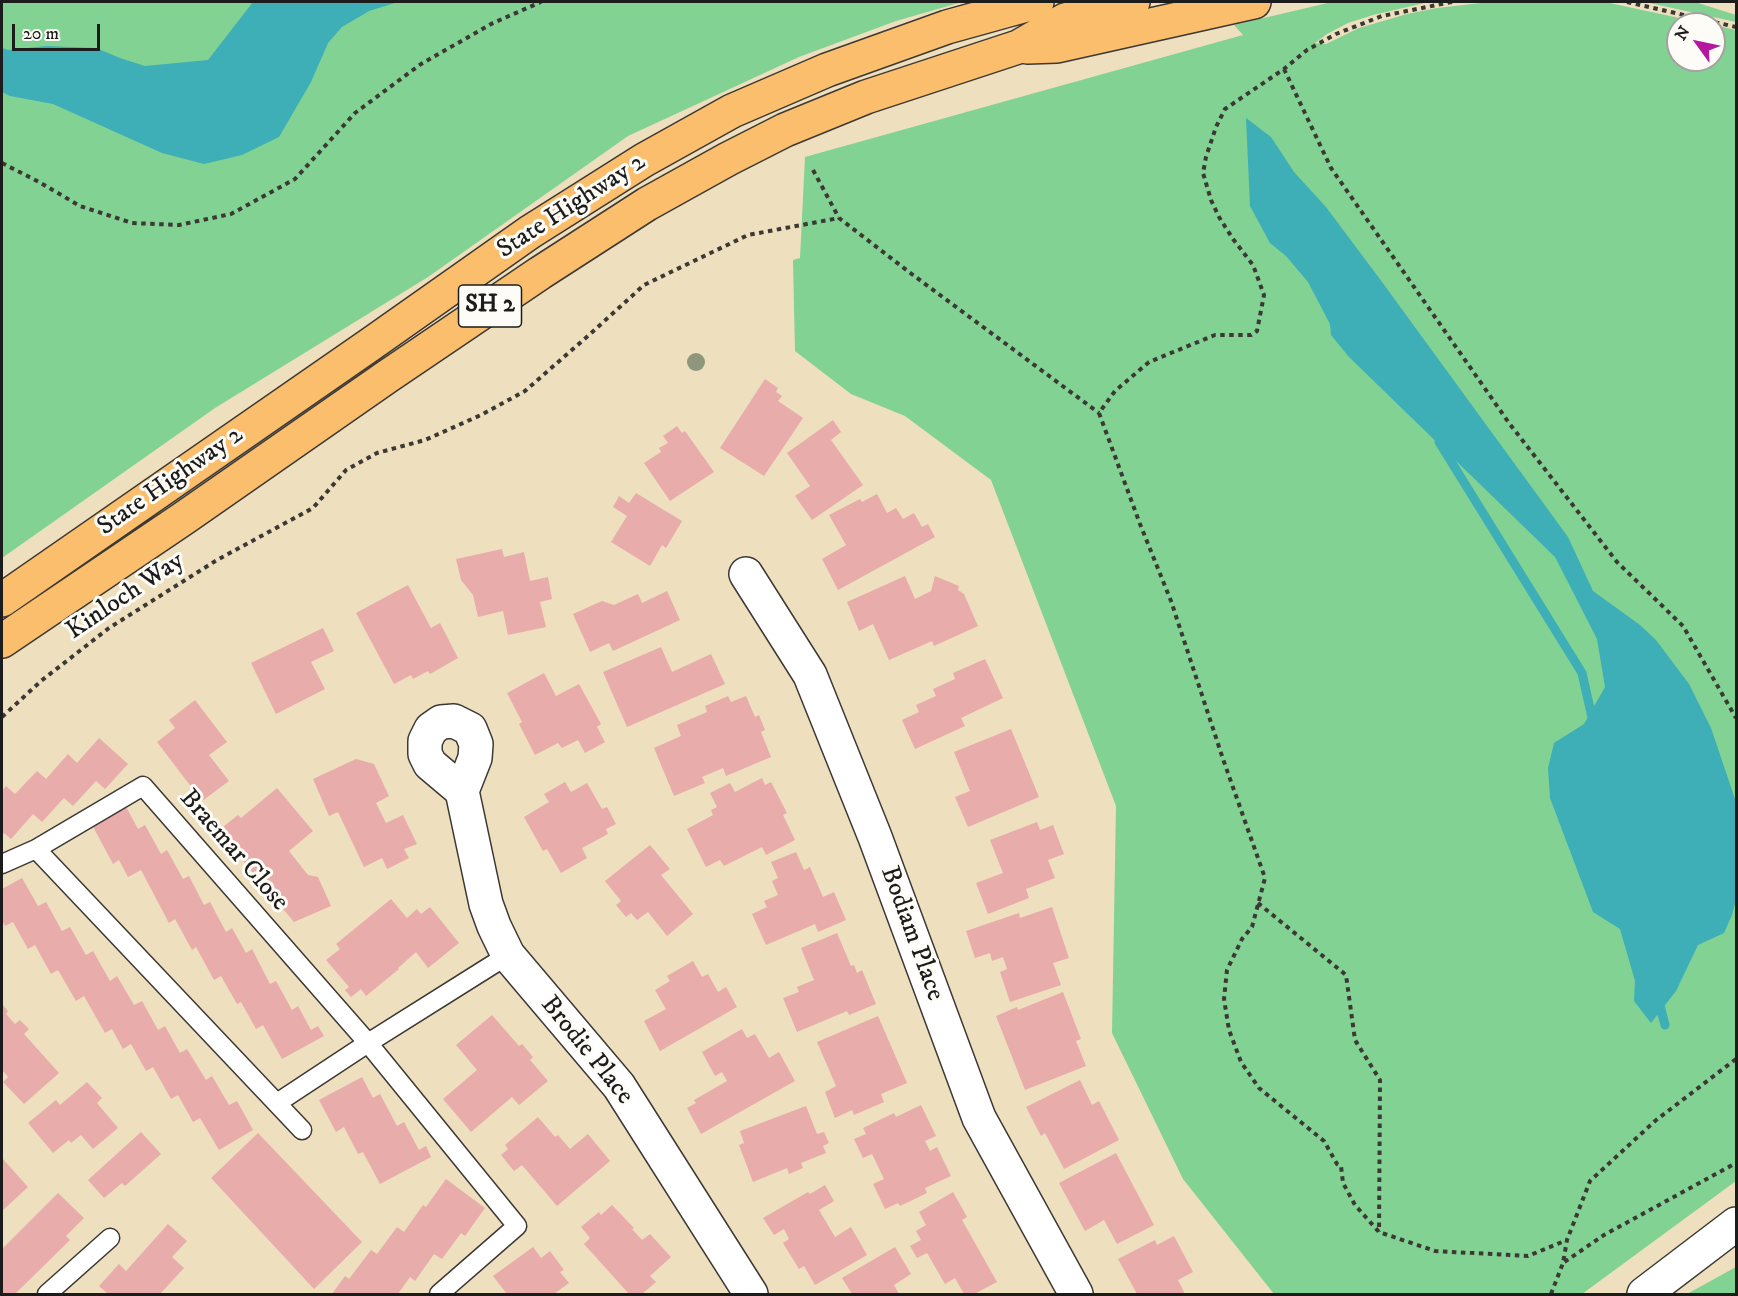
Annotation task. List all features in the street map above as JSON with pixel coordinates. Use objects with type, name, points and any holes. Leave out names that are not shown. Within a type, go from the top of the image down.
[{"type":"highway","name":"State Highway 2","points":[[2,600],[530,232],[644,160],[732,111],[827,70],[947,27],[1037,2]]},
{"type":"highway","name":"SH 2","points":[[1018,47],[1065,20],[1133,2]]},
{"type":"highway","points":[[1018,47],[1057,46],[1254,2]]},
{"type":"highway","name":"State Highway 2","points":[[2,641],[530,279],[647,204],[785,130],[866,97],[1018,47]]},
{"type":"street","name":"Bodiam Place","points":[[746,574],[810,675],[875,837],[979,1118],[1076,1294]]},
{"type":"street","name":"Brodie Place","points":[[462,791],[486,904],[508,956],[619,1086],[751,1294]]},
{"type":"street","points":[[1644,1294],[1735,1226]]},
{"type":"lane","name":"Braemar Close","points":[[2,864],[36,849],[143,786],[368,1043],[517,1226],[439,1294]]},
{"type":"lane","points":[[36,849],[302,1130]]},
{"type":"lane","points":[[277,1102],[508,956]]},
{"type":"lane","points":[[46,1294],[110,1238]]},
{"type":"path","points":[[2,163],[80,206],[132,223],[179,225],[231,214],[295,179],[355,113],[421,64],[493,23],[541,2]]},
{"type":"path","points":[[1100,413],[1115,391],[1149,362],[1215,335],[1251,335],[1257,331],[1264,295],[1253,265],[1219,217],[1203,173],[1216,127],[1225,109],[1284,69],[1307,50],[1336,33],[1382,16],[1452,2]]},
{"type":"path","points":[[1628,2],[1737,27]]},
{"type":"path","points":[[1284,69],[1331,168],[1509,423],[1617,562],[1683,626],[1737,718]]},
{"type":"path","points":[[813,170],[839,218],[1100,413],[1171,601],[1222,759],[1265,878],[1252,927],[1242,939],[1227,970],[1224,999],[1229,1030],[1241,1062],[1259,1088],[1324,1141],[1337,1164],[1341,1166],[1343,1183],[1355,1205],[1379,1232],[1435,1251],[1528,1256],[1567,1240]]},
{"type":"path","name":"Kinloch Way","points":[[2,717],[41,681],[109,628],[217,560],[313,508],[346,470],[377,453],[425,441],[525,391],[644,285],[748,235],[839,218]]},
{"type":"path","points":[[1258,903],[1346,975],[1355,1040],[1380,1080],[1379,1232]]},
{"type":"path","points":[[1551,1294],[1563,1263],[1567,1240],[1590,1181],[1655,1121],[1737,1059]]},
{"type":"path","points":[[1563,1263],[1604,1235],[1737,1162]]},
{"type":"green space","points":[[2,2],[962,2],[896,21],[799,57],[628,136],[428,277],[215,408],[2,558]]},
{"type":"green space","points":[[1332,2],[1429,2],[1348,23],[1315,43],[1326,44],[1359,28],[1437,8],[1490,2],[1605,2],[1666,15],[1666,72],[1726,72],[1726,28],[1736,30],[1736,1181],[1582,1294],[1274,1294],[1183,1179],[1112,1033],[1116,806],[991,480],[905,416],[851,394],[795,351],[793,260],[800,258],[805,157],[1243,35],[1234,25]]},
{"type":"green space","points":[[1645,2],[1695,2],[1736,15],[1736,22],[1726,20],[1726,12],[1690,12]]},
{"type":"green space","points":[[1736,1267],[1736,1294],[1687,1294]]},
{"type":"water","points":[[253,2],[398,2],[369,11],[342,27],[328,43],[311,82],[279,137],[242,155],[204,164],[162,153],[53,104],[10,96],[2,92],[2,48],[9,50],[46,46],[96,48],[145,66],[208,60]]},
{"type":"water","points":[[1246,118],[1271,137],[1294,172],[1326,207],[1382,282],[1568,537],[1593,591],[1640,625],[1656,640],[1689,684],[1711,728],[1736,802],[1736,900],[1724,933],[1698,945],[1676,991],[1651,1023],[1634,1001],[1635,981],[1620,929],[1593,912],[1550,798],[1548,768],[1554,743],[1584,724],[1605,687],[1597,639],[1555,557],[1349,357],[1331,335],[1330,324],[1308,282],[1286,256],[1270,243],[1250,206]]},
{"type":"building","points":[[765,379],[778,388],[776,392],[782,396],[778,401],[803,418],[764,476],[720,448]]},
{"type":"building","points":[[833,420],[841,432],[831,440],[863,485],[812,520],[795,496],[810,486],[787,453]]},
{"type":"building","points":[[677,426],[682,433],[685,431],[714,472],[670,501],[644,463],[661,452],[659,448],[668,443],[663,436]]},
{"type":"building","points":[[636,493],[682,521],[666,548],[662,545],[650,566],[611,542],[627,516],[613,507],[619,496],[629,503]]},
{"type":"building","points":[[877,494],[887,513],[896,508],[903,519],[914,513],[922,527],[928,524],[935,537],[838,590],[822,559],[846,545],[829,515],[860,499],[862,502]]},
{"type":"building","points":[[502,549],[504,557],[524,552],[530,581],[548,577],[552,599],[540,602],[546,627],[508,635],[503,611],[478,617],[473,595],[461,580],[456,559]]},
{"type":"building","points":[[905,576],[915,599],[931,591],[935,576],[959,586],[958,590],[964,594],[978,626],[934,646],[932,641],[889,660],[873,624],[859,631],[847,602]]},
{"type":"building","points":[[408,585],[431,628],[440,623],[458,658],[430,674],[428,671],[413,679],[411,675],[394,684],[356,613]]},
{"type":"building","points":[[667,591],[680,620],[613,651],[609,643],[590,652],[573,614],[602,601],[614,605],[638,594],[642,603]]},
{"type":"building","points":[[323,628],[334,651],[311,662],[325,689],[276,714],[251,663]]},
{"type":"building","points":[[661,647],[672,672],[711,654],[725,684],[627,727],[603,672]]},
{"type":"building","points":[[985,659],[1003,698],[961,718],[965,726],[915,749],[902,720],[919,712],[916,705],[936,696],[933,689],[955,679],[953,673]]},
{"type":"building","points":[[544,673],[556,696],[579,684],[601,724],[597,727],[605,742],[585,753],[578,740],[562,748],[558,743],[535,755],[519,724],[522,722],[507,693]]},
{"type":"building","points":[[728,696],[731,702],[746,696],[755,717],[759,715],[765,730],[761,732],[771,757],[726,776],[723,768],[702,777],[705,783],[674,796],[654,748],[681,736],[677,725],[707,712],[705,706]]},
{"type":"building","points":[[195,700],[227,742],[209,755],[229,781],[202,801],[157,742],[175,728],[169,720]]},
{"type":"building","points":[[1011,729],[1039,797],[968,827],[955,797],[970,791],[954,752]]},
{"type":"building","points":[[99,738],[128,764],[105,789],[96,781],[73,806],[64,798],[42,822],[33,814],[11,839],[4,833],[2,836],[2,791],[6,786],[15,794],[37,771],[46,779],[68,754],[77,763]]},
{"type":"building","points":[[356,759],[374,764],[389,796],[376,803],[386,823],[403,815],[417,844],[404,849],[409,858],[387,869],[382,858],[364,867],[338,812],[329,816],[313,779]]},
{"type":"building","points":[[762,778],[765,785],[771,782],[787,813],[783,815],[795,840],[766,855],[762,847],[724,866],[720,860],[706,867],[687,829],[713,815],[711,810],[717,807],[710,793],[730,783],[735,792]]},
{"type":"building","points":[[565,782],[571,792],[587,783],[602,809],[607,807],[616,824],[606,829],[608,834],[582,848],[587,858],[561,873],[547,849],[543,851],[524,817],[549,802],[544,794]]},
{"type":"building","points":[[277,788],[313,831],[289,851],[308,875],[318,877],[331,906],[294,922],[218,831],[238,815],[241,818]]},
{"type":"building","points":[[124,803],[138,829],[145,825],[161,854],[167,850],[183,879],[189,876],[204,905],[210,902],[226,932],[232,928],[246,953],[252,949],[270,984],[276,981],[292,1010],[298,1006],[311,1030],[318,1026],[324,1036],[282,1059],[263,1025],[256,1029],[241,1002],[237,1004],[221,976],[214,980],[196,947],[192,950],[175,919],[169,923],[141,870],[128,877],[119,860],[113,864],[90,821]]},
{"type":"building","points":[[1037,822],[1040,830],[1053,825],[1064,854],[1048,860],[1055,878],[1026,889],[1029,898],[988,914],[976,883],[1003,873],[990,840]]},
{"type":"building","points":[[650,845],[670,869],[661,875],[693,914],[667,936],[648,912],[637,920],[631,913],[626,917],[616,905],[621,901],[605,881]]},
{"type":"building","points":[[796,852],[804,870],[810,867],[823,897],[834,892],[846,920],[818,932],[815,924],[766,945],[752,914],[767,907],[764,901],[778,895],[772,881],[778,878],[771,862]]},
{"type":"building","points":[[22,878],[38,906],[46,902],[62,931],[70,927],[86,955],[93,951],[110,981],[117,976],[134,1005],[142,1001],[158,1030],[165,1026],[180,1053],[187,1049],[206,1080],[212,1076],[229,1105],[237,1101],[253,1130],[219,1150],[200,1118],[193,1122],[178,1095],[171,1099],[153,1067],[146,1071],[131,1044],[123,1049],[112,1029],[105,1033],[84,996],[76,1001],[58,970],[51,974],[35,945],[28,949],[13,922],[5,926],[2,920],[2,889]]},
{"type":"building","points":[[391,899],[407,918],[417,909],[421,914],[430,907],[459,943],[428,968],[416,952],[366,996],[361,989],[351,997],[345,990],[349,987],[326,960],[340,949],[336,944]]},
{"type":"building","points":[[1052,907],[1069,958],[1053,963],[1061,985],[1010,1002],[1000,972],[1007,969],[1003,957],[992,961],[990,953],[975,958],[966,931],[1019,913],[1020,918]]},
{"type":"building","points":[[837,933],[851,966],[854,965],[857,973],[862,970],[876,1004],[849,1015],[847,1011],[797,1032],[783,998],[799,992],[797,987],[814,980],[801,948]]},
{"type":"building","points":[[693,961],[702,977],[708,974],[718,992],[726,987],[737,1007],[660,1051],[644,1021],[666,1009],[655,990],[670,981],[667,976]]},
{"type":"building","points":[[1063,992],[1081,1039],[1076,1041],[1086,1066],[1025,1090],[996,1016]]},
{"type":"building","points":[[2,1004],[8,1011],[6,1014],[15,1024],[20,1020],[29,1029],[24,1034],[59,1073],[24,1104],[3,1082],[8,1077],[2,1070]]},
{"type":"building","points":[[492,1015],[519,1046],[522,1044],[533,1057],[530,1060],[548,1081],[519,1105],[512,1097],[471,1132],[443,1099],[477,1070],[456,1045]]},
{"type":"building","points":[[878,1016],[907,1083],[881,1094],[884,1102],[854,1115],[852,1110],[835,1118],[825,1092],[836,1086],[817,1042]]},
{"type":"building","points":[[742,1029],[747,1038],[755,1034],[769,1058],[779,1052],[795,1081],[701,1134],[687,1108],[696,1103],[694,1100],[727,1081],[722,1072],[715,1076],[702,1052]]},
{"type":"building","points":[[362,1077],[373,1098],[380,1094],[397,1126],[404,1122],[419,1150],[426,1146],[431,1157],[380,1184],[363,1152],[358,1154],[344,1127],[336,1132],[319,1100]]},
{"type":"building","points":[[1080,1080],[1092,1105],[1099,1101],[1119,1140],[1064,1169],[1045,1133],[1041,1136],[1026,1107]]},
{"type":"building","points":[[87,1082],[102,1098],[97,1103],[118,1128],[93,1149],[81,1135],[71,1143],[69,1140],[53,1153],[28,1123],[56,1100],[60,1105]]},
{"type":"building","points":[[921,1105],[936,1136],[925,1141],[930,1151],[937,1147],[951,1176],[925,1188],[927,1193],[900,1206],[898,1203],[885,1209],[873,1184],[884,1179],[872,1154],[863,1158],[854,1139],[866,1134],[863,1128],[894,1113],[896,1117]]},
{"type":"building","points":[[806,1106],[817,1134],[824,1132],[829,1143],[823,1146],[826,1153],[801,1163],[803,1168],[789,1174],[787,1168],[753,1182],[739,1145],[744,1143],[740,1131]]},
{"type":"building","points":[[538,1117],[555,1137],[558,1135],[570,1149],[588,1134],[610,1161],[557,1206],[522,1165],[514,1171],[501,1155],[508,1149],[505,1145]]},
{"type":"building","points":[[141,1132],[161,1154],[125,1186],[122,1183],[104,1198],[88,1180]]},
{"type":"building","points":[[258,1133],[362,1242],[314,1289],[211,1178]]},
{"type":"building","points":[[1116,1153],[1154,1225],[1117,1244],[1104,1220],[1085,1231],[1059,1183]]},
{"type":"building","points":[[2,1158],[28,1187],[2,1211]]},
{"type":"building","points":[[446,1179],[485,1208],[465,1236],[461,1233],[442,1259],[434,1254],[415,1281],[410,1277],[398,1294],[332,1294],[345,1276],[349,1279],[371,1250],[377,1254],[397,1227],[404,1232],[423,1205],[426,1207]]},
{"type":"building","points":[[825,1185],[834,1201],[819,1210],[835,1237],[851,1227],[867,1255],[815,1285],[804,1266],[799,1269],[783,1243],[789,1239],[784,1229],[774,1235],[763,1218],[808,1192],[810,1194]]},
{"type":"building","points":[[953,1192],[967,1217],[962,1220],[997,1282],[974,1294],[964,1294],[955,1278],[945,1284],[927,1253],[917,1258],[910,1246],[921,1240],[916,1231],[926,1225],[919,1212]]},
{"type":"building","points":[[58,1193],[84,1218],[66,1236],[70,1240],[15,1294],[2,1294],[2,1249]]},
{"type":"building","points":[[612,1205],[642,1240],[650,1234],[671,1257],[650,1276],[656,1282],[642,1294],[629,1294],[584,1244],[590,1238],[581,1227],[599,1212],[601,1215]]},
{"type":"building","points":[[168,1224],[187,1241],[172,1257],[184,1268],[160,1294],[108,1294],[99,1286],[119,1264],[126,1271]]},
{"type":"building","points":[[1174,1236],[1193,1272],[1178,1280],[1185,1294],[1137,1294],[1118,1259],[1155,1240],[1157,1245]]},
{"type":"building","points":[[533,1247],[541,1258],[550,1251],[564,1270],[560,1272],[569,1283],[554,1294],[507,1294],[493,1276]]},
{"type":"building","points":[[895,1247],[911,1274],[894,1285],[899,1294],[852,1294],[842,1278]]},
{"type":"waterway","points":[[1439,442],[1582,673],[1593,722]]},
{"type":"waterway","points":[[1658,998],[1665,1025]]}]
